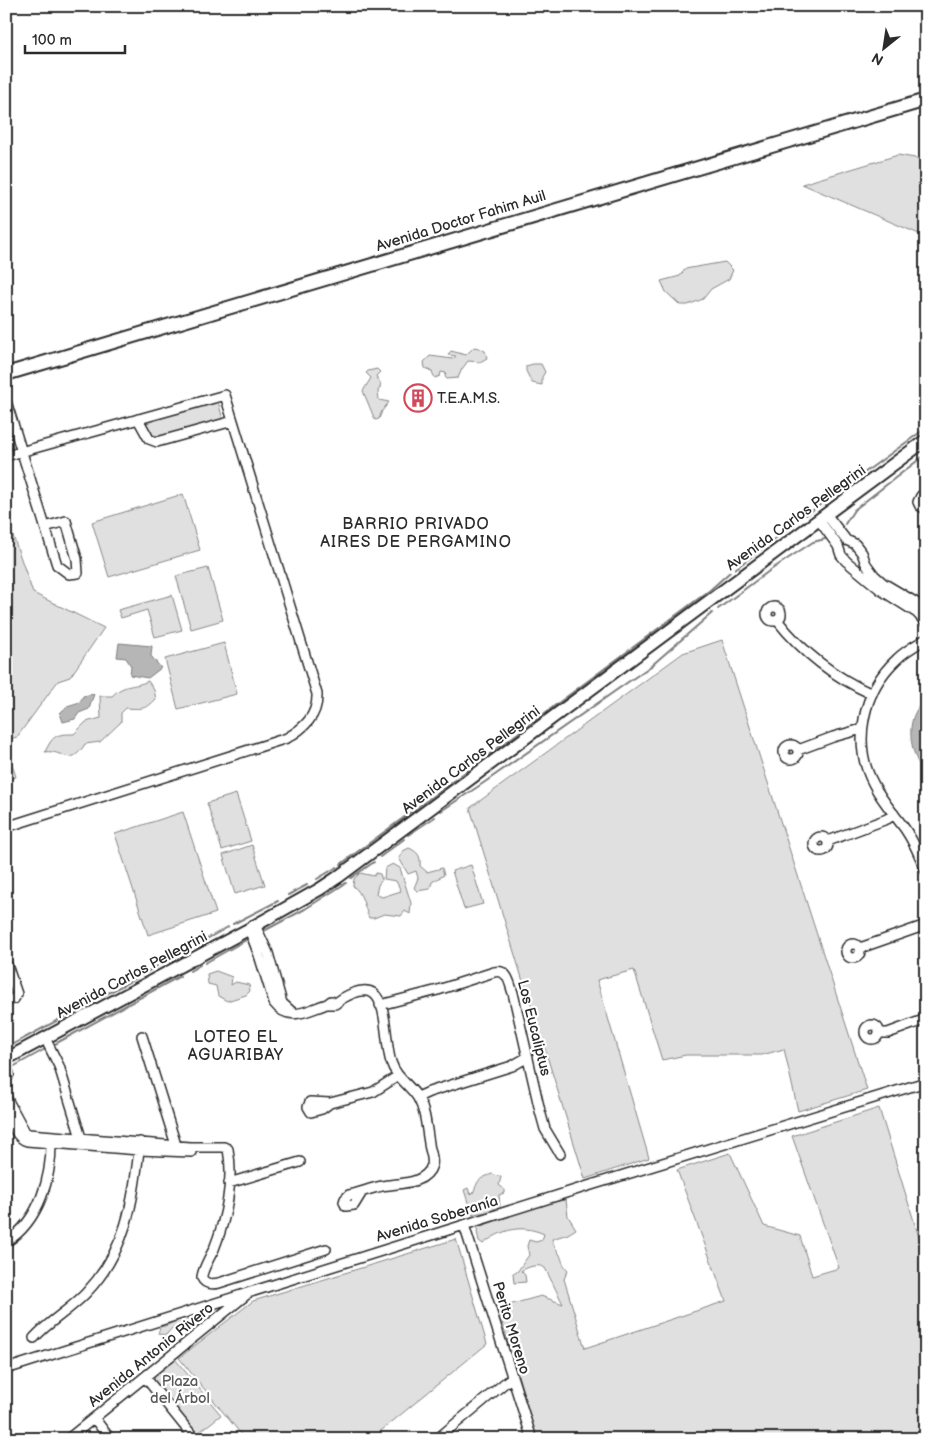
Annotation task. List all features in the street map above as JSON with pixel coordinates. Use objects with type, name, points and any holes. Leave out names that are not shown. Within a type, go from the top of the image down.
[{"type":"highway","name":"Avenida Doctor Fahim Auil","points":[[6,374],[926,100]]},
{"type":"main road","name":"Avenida Carlos Pellegrini","points":[[6,1059],[252,927],[338,877],[926,440]]},
{"type":"street","points":[[6,456],[225,396],[317,694],[318,704],[316,711],[307,724],[287,738],[6,828]]},
{"type":"street","points":[[6,401],[22,451],[45,527],[57,565],[69,574],[78,572],[77,559],[66,521],[45,527]]},
{"type":"street","points":[[138,420],[150,439],[157,442],[233,421]]},
{"type":"street","points":[[926,495],[921,496],[918,502],[920,506],[926,509]]},
{"type":"street","points":[[822,517],[842,543],[841,555],[846,561],[881,590],[917,613],[926,623]]},
{"type":"street","points":[[842,543],[855,544],[862,553],[866,564],[883,583],[915,602],[926,611]]},
{"type":"street","points":[[857,571],[866,564]]},
{"type":"street","points":[[777,620],[791,637],[822,665],[846,681],[872,694]]},
{"type":"street","points":[[926,629],[926,635]]},
{"type":"street","points":[[926,639],[897,658],[881,676],[864,714],[862,729],[867,768],[874,786],[916,847],[926,871]]},
{"type":"street","points":[[798,750],[862,729]]},
{"type":"street","points":[[828,842],[887,820],[894,814]]},
{"type":"street","points":[[860,948],[926,925]]},
{"type":"street","points":[[252,927],[274,1003],[279,1010],[288,1014],[296,1014],[327,1004],[333,999],[341,999],[362,991],[367,991],[377,997],[386,1024],[390,1060],[398,1076],[418,1097],[424,1111],[432,1161],[429,1171],[424,1176],[415,1180],[381,1186],[362,1192]]},
{"type":"street","points":[[6,962],[17,994],[14,999],[6,1001]]},
{"type":"street","name":"Los Eucaliptus","points":[[380,1005],[438,990],[494,972],[504,972],[513,993],[546,1129],[560,1154]]},
{"type":"street","points":[[879,1033],[888,1033],[926,1018]]},
{"type":"street","points":[[142,1036],[176,1145]]},
{"type":"street","points":[[45,1038],[59,1066],[83,1142]]},
{"type":"street","points":[[418,1097],[512,1066],[528,1058]]},
{"type":"street","points":[[6,1064],[9,1074],[6,1081]]},
{"type":"street","points":[[330,1103],[373,1092],[398,1076]]},
{"type":"street","name":"Avenida Soberanía","points":[[6,1368],[926,1082]]},
{"type":"street","points":[[6,1097],[24,1132],[51,1140]]},
{"type":"street","points":[[6,1114],[22,1140],[139,1146],[189,1152],[218,1146]]},
{"type":"street","points":[[6,1242],[27,1224],[44,1190],[51,1140]]},
{"type":"street","points":[[139,1146],[224,1146],[228,1149],[230,1161],[229,1183],[220,1231],[203,1272],[202,1278],[205,1282],[220,1283],[326,1250]]},
{"type":"street","points":[[34,1338],[71,1308],[87,1292],[112,1257],[128,1219],[136,1184],[139,1146]]},
{"type":"street","points":[[229,1183],[300,1162]]},
{"type":"street","name":"Perito Moreno","points":[[464,1225],[532,1439]]},
{"type":"street","name":"Avenida Antonio Rivero","points":[[68,1439],[250,1291]]},
{"type":"street","points":[[145,1377],[195,1439]]},
{"type":"street","points":[[437,1439],[512,1377]]},
{"type":"street","points":[[94,1418],[110,1439]]},
{"type":"green space","points":[[898,155],[926,160],[926,237],[802,184]]},
{"type":"green space","points":[[725,262],[733,270],[729,279],[711,289],[703,299],[688,305],[680,305],[666,292],[661,281],[680,276],[685,269]]},
{"type":"green space","points":[[474,347],[485,351],[487,358],[480,362],[468,361],[458,378],[447,379],[445,377],[446,373],[441,372],[440,376],[435,378],[432,372],[425,368],[424,362],[430,356],[453,359],[456,356],[448,355],[451,351],[466,355]]},
{"type":"green space","points":[[541,364],[545,372],[542,377],[542,385],[532,383],[526,371],[526,366]]},
{"type":"green space","points":[[377,369],[380,372],[376,376],[381,385],[378,391],[379,400],[389,402],[379,419],[375,420],[363,391],[371,378],[366,373]]},
{"type":"green space","points":[[218,401],[223,420],[158,439],[153,437],[143,421]]},
{"type":"green space","points":[[183,494],[200,550],[109,577],[92,522]]},
{"type":"green space","points":[[12,533],[33,593],[104,628],[70,677],[58,681],[17,737],[6,740],[6,534]]},
{"type":"green space","points":[[208,568],[223,620],[191,629],[176,576]]},
{"type":"green space","points":[[172,595],[182,630],[155,637],[147,610],[121,618],[118,610]]},
{"type":"green space","points":[[722,640],[867,1090],[798,1111],[784,1049],[762,1055],[686,1055],[662,1060],[634,970],[597,980],[649,1158],[585,1179],[470,808],[683,653]]},
{"type":"green space","points":[[224,643],[237,694],[178,709],[165,659]]},
{"type":"green space","points":[[148,681],[154,690],[156,699],[143,708],[126,708],[121,713],[121,722],[100,742],[85,744],[80,751],[70,757],[45,752],[50,742],[59,735],[74,734],[86,722],[101,718],[100,696],[112,696],[125,687]]},
{"type":"green space","points":[[6,744],[16,777],[6,780]]},
{"type":"green space","points":[[236,794],[251,841],[222,850],[207,803]]},
{"type":"green space","points":[[183,812],[216,913],[148,935],[115,834]]},
{"type":"green space","points":[[252,845],[265,885],[235,894],[223,855]]},
{"type":"green space","points":[[409,848],[418,855],[420,866],[427,872],[442,868],[444,875],[432,882],[430,889],[417,891],[414,888],[418,878],[416,871],[408,874],[399,858],[403,851]]},
{"type":"green space","points":[[393,864],[400,868],[411,903],[410,914],[405,911],[401,916],[384,914],[369,918],[361,896],[353,886],[354,879],[360,873],[374,876],[376,873],[380,874],[382,880],[378,885],[376,894],[382,897],[401,891],[396,881],[384,879],[385,868]]},
{"type":"green space","points":[[471,865],[483,904],[464,909],[452,871]]},
{"type":"green space","points":[[216,971],[232,977],[231,985],[236,982],[249,985],[250,991],[246,995],[227,1001],[218,996],[216,986],[208,984],[207,974]]},
{"type":"green space","points":[[879,1108],[926,1260],[926,1439],[537,1439],[498,1308],[541,1296],[563,1304],[545,1268],[533,1266],[527,1268],[521,1271],[525,1275],[526,1282],[514,1283],[513,1273],[517,1272],[529,1255],[527,1246],[529,1240],[536,1242],[542,1240],[544,1234],[528,1229],[512,1230],[497,1235],[483,1244],[479,1241],[478,1226],[535,1207],[566,1200],[568,1216],[576,1229],[568,1234],[552,1239],[568,1270],[564,1279],[585,1348],[726,1301],[677,1170],[730,1153],[764,1226],[800,1236],[812,1276],[839,1268],[792,1136]]},
{"type":"green space","points":[[492,1174],[501,1177],[499,1185],[504,1189],[504,1193],[499,1195],[500,1206],[487,1213],[472,1215],[464,1190],[468,1188],[470,1194],[473,1193],[479,1181]]},
{"type":"green space","points":[[456,1239],[487,1344],[371,1439],[245,1439],[179,1358],[253,1301]]},
{"type":"green space","points":[[196,1314],[201,1320],[186,1330],[172,1328],[166,1335],[158,1334],[160,1327]]},
{"type":"green space","name":"Plaza del Árbol","points":[[175,1359],[221,1415],[197,1434],[154,1380],[155,1375]]},
{"type":"shaded area","points":[[119,643],[152,646],[151,656],[161,668],[148,678],[130,675],[131,666],[126,658],[117,657]]},
{"type":"shaded area","points":[[94,694],[89,709],[79,713],[75,719],[63,722],[60,713],[67,706],[80,702],[83,696]]},
{"type":"shaded area","points":[[926,698],[926,775],[915,756],[911,740],[911,725],[918,707]]},
{"type":"waterway","points":[[806,515],[926,428]]},
{"type":"waterway","points":[[845,524],[854,510],[926,454]]},
{"type":"waterway","points":[[735,569],[786,530]]},
{"type":"waterway","points":[[718,609],[769,571],[813,542],[825,539]]},
{"type":"waterway","points":[[475,765],[710,590],[730,572]]},
{"type":"waterway","points":[[441,811],[651,666],[712,613]]},
{"type":"waterway","points":[[341,864],[468,770]]},
{"type":"waterway","points":[[408,835],[435,817]]},
{"type":"waterway","points":[[380,857],[404,839]]},
{"type":"waterway","points":[[351,878],[374,862]]},
{"type":"waterway","points":[[317,879],[337,867]]},
{"type":"waterway","points":[[262,932],[305,909],[346,883]]},
{"type":"waterway","points":[[288,895],[307,885]]},
{"type":"waterway","points":[[233,924],[278,901]]},
{"type":"waterway","points":[[162,964],[228,927]]},
{"type":"waterway","points":[[205,963],[248,939]]},
{"type":"waterway","points":[[190,971],[200,965]]},
{"type":"waterway","points":[[142,975],[157,966]]},
{"type":"waterway","points":[[53,1045],[180,976]]},
{"type":"waterway","points":[[6,1048],[138,977]]},
{"type":"waterway","points":[[11,1068],[47,1048]]},
{"type":"place","name":"T.E.A.M.S.","points":[[418,398]]},
{"type":"district","name":"BARRIO PRIVADO AIRES DE PERGAMINO","points":[[416,533]]},
{"type":"district","name":"LOTEO EL AGUARIBAY","points":[[236,1046]]}]
